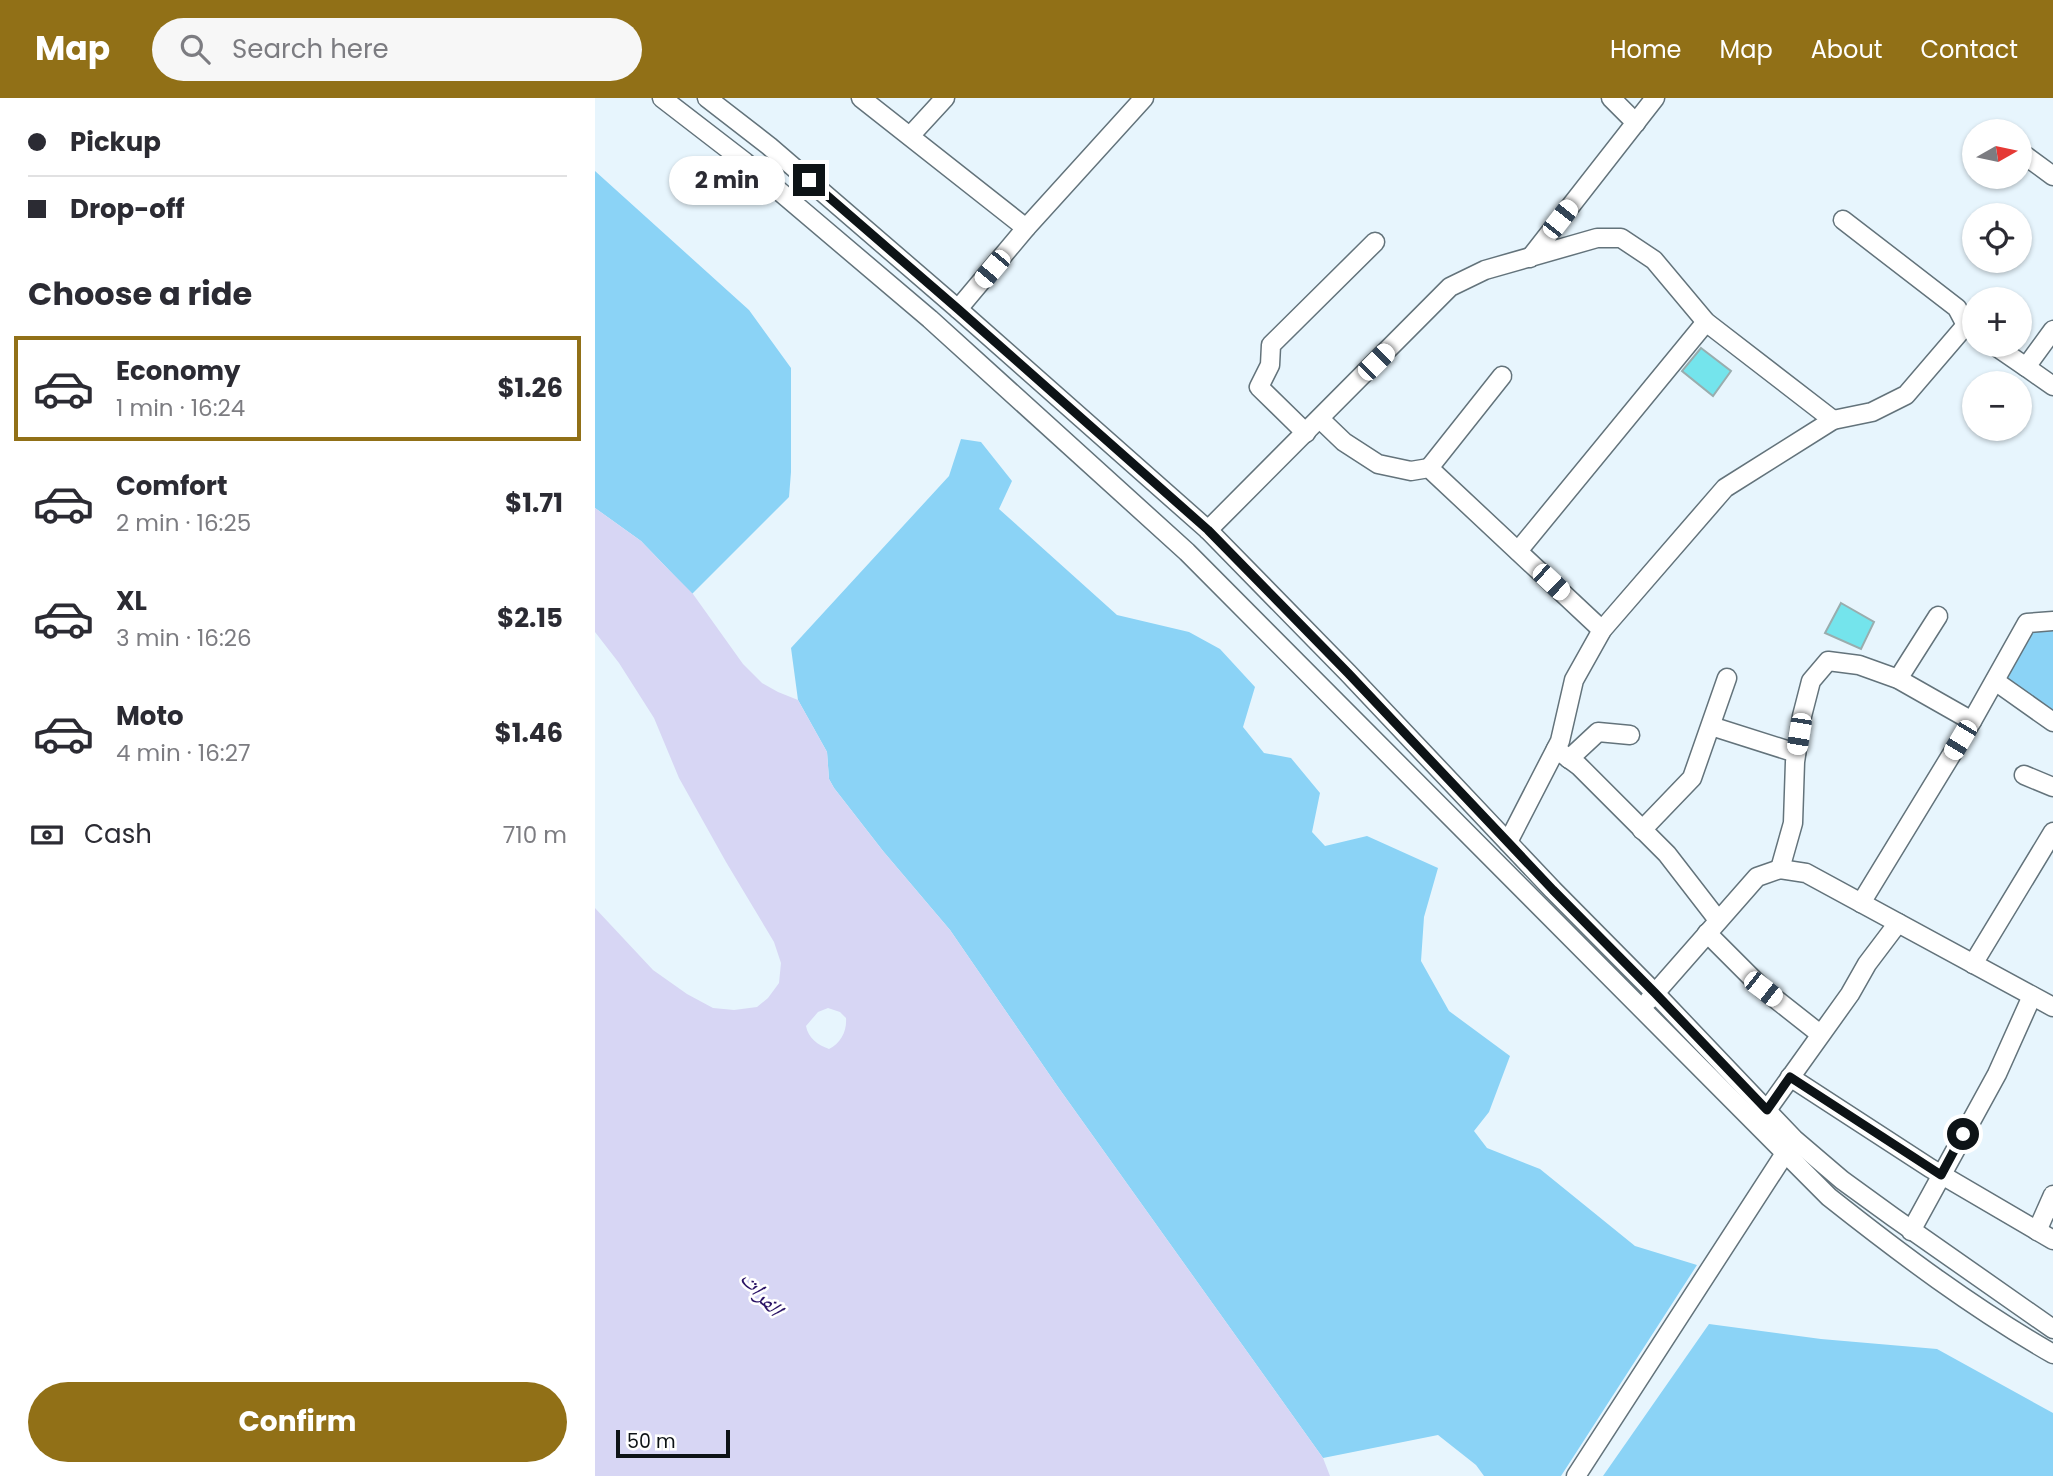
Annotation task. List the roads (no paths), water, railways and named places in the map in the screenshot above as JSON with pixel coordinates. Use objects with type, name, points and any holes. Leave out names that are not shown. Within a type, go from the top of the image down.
[{"type":"street","points":[[662,98],[745,162],[930,319],[1187,552],[1643,1008],[1789,1146],[1843,1180],[1911,1231],[2053,1329]]},
{"type":"street","points":[[707,98],[769,146],[953,304],[1208,530],[1767,1110],[1789,1146],[1829,1197],[1972,1305],[2053,1354]]},
{"type":"street","points":[[861,98],[1026,228]]},
{"type":"street","points":[[910,135],[945,98]]},
{"type":"street","points":[[930,319],[953,304],[1145,98]]},
{"type":"street","points":[[1611,98],[1636,123]]},
{"type":"street","points":[[1530,258],[1655,98]]},
{"type":"street","points":[[2032,161],[2053,176]]},
{"type":"street","points":[[1843,220],[1957,308],[1962,316]]},
{"type":"street","points":[[1208,530],[1450,287],[1485,271],[1597,239],[1621,238],[1654,260],[1706,321],[1833,420]]},
{"type":"street","points":[[1306,433],[1259,387],[1270,365],[1271,345],[1375,242]]},
{"type":"street","points":[[1518,551],[1706,321]]},
{"type":"street","points":[[2026,367],[2053,330]]},
{"type":"street","points":[[968,353],[985,333]]},
{"type":"street","points":[[1820,1034],[1763,989],[1712,927],[1667,854],[1563,754],[1560,741],[1574,680],[1602,630],[1725,488],[1833,420],[1872,412],[1906,395],[1962,336]]},
{"type":"street","points":[[2011,357],[2053,386]]},
{"type":"street","points":[[1320,419],[1344,442],[1378,464],[1411,471],[1429,468],[1502,376]]},
{"type":"street","points":[[1429,468],[1602,630]]},
{"type":"street","points":[[1898,679],[1938,615]]},
{"type":"street","points":[[1861,903],[1972,721],[2027,623],[2053,621]]},
{"type":"street","points":[[1780,869],[1793,823],[1796,753],[1802,716],[1811,681],[1828,661],[1859,665],[1898,679],[1972,721]]},
{"type":"street","points":[[1642,830],[1692,778],[1727,678]]},
{"type":"street","points":[[1995,681],[2053,722]]},
{"type":"street","points":[[1711,726],[1796,753]]},
{"type":"street","points":[[1508,842],[1563,754],[1598,732],[1630,735]]},
{"type":"street","points":[[2024,775],[2053,787]]},
{"type":"street","points":[[1973,964],[2053,832]]},
{"type":"street","points":[[1643,1008],[1757,877],[1780,869],[1806,873],[2053,1007]]},
{"type":"street","points":[[1767,1110],[1898,923]]},
{"type":"street","points":[[1911,1231],[1997,1074],[2032,996]]},
{"type":"street","points":[[1790,1077],[1941,1175],[2045,1236],[2053,1195]]},
{"type":"street","points":[[1576,1476],[1789,1146]]},
{"type":"water","name":"الفرات","points":[[595,508],[641,541],[693,594],[743,664],[762,683],[798,700],[827,752],[829,779],[834,788],[950,930],[1058,1087],[1323,1458],[1330,1476],[595,1476],[595,908],[653,970],[713,1008],[734,1010],[757,1007],[779,983],[781,963],[774,942],[679,778],[654,718],[619,663],[595,632]],"holes":[[[828,1008],[840,1012],[846,1018],[844,1032],[840,1040],[829,1049],[814,1040],[806,1026],[818,1012]]]}]
